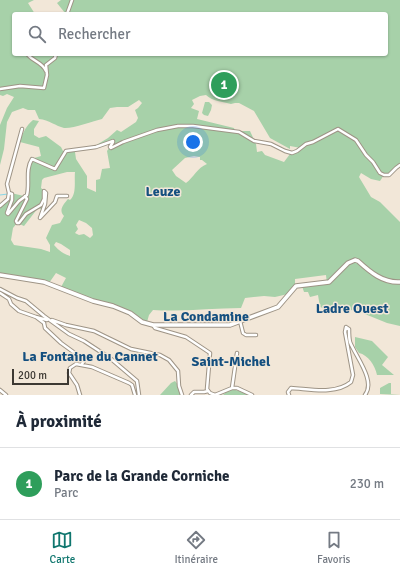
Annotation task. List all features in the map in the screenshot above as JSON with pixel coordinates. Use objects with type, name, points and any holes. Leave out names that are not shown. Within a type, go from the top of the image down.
[{"type":"main road","points":[[0,275],[44,282],[93,301],[113,306],[130,313],[142,322],[153,324],[224,326],[278,307],[296,286],[329,282],[351,261],[358,261],[377,277],[394,282],[400,282]]},
{"type":"street","points":[[68,12],[72,0]]},
{"type":"street","points":[[29,56],[31,59],[41,64],[47,73]]},
{"type":"street","points":[[0,89],[20,86],[44,89],[47,73],[46,64],[55,58],[56,56]]},
{"type":"street","points":[[22,129],[7,184],[10,193],[12,194],[8,214],[25,196],[28,190],[27,175],[32,159],[54,169],[66,151],[96,147],[113,141],[110,147],[111,148],[157,130],[178,126],[236,132],[254,140],[272,144],[290,153],[338,129],[356,140],[382,174],[389,175],[400,165]]},
{"type":"street","points":[[25,196],[27,199],[16,221],[17,223],[19,223],[26,214],[41,205],[44,199],[44,191],[46,193],[46,199],[40,218],[55,202],[57,196],[66,196]]},
{"type":"street","points":[[0,206],[8,199],[10,193]]},
{"type":"street","points":[[0,289],[14,297],[26,301],[69,334],[89,344],[116,363],[137,381],[139,395]]},
{"type":"street","points":[[0,293],[10,299],[12,305],[21,312],[94,331],[131,349],[144,351],[166,358],[178,371],[179,386],[182,395]]},
{"type":"street","points":[[36,316],[44,324],[45,328],[61,343],[83,359],[84,362],[82,364]]},
{"type":"street","points":[[240,321],[243,333],[256,335]]},
{"type":"street","points":[[153,324],[155,328],[186,337],[210,353],[207,385],[208,391]]},
{"type":"street","points":[[289,395],[288,392],[291,388],[326,390],[343,386],[351,382],[353,375],[345,332],[346,327],[349,329],[350,342],[360,360],[368,380],[368,389],[364,395]]},
{"type":"street","points":[[232,388],[237,353]]},
{"type":"street","points":[[80,395],[77,385],[70,376],[69,371],[74,364],[82,364],[129,382],[132,385],[135,395]]},
{"type":"street","points":[[191,395],[194,392],[200,393],[208,391],[215,395],[232,388],[237,388],[252,395]]},
{"type":"street","points":[[0,390],[6,395]]},
{"type":"green space","points":[[0,0],[34,0],[28,3],[34,12],[12,12],[12,56],[388,56],[388,12],[64,12],[57,3],[61,0],[400,0],[400,165],[390,175],[384,175],[380,181],[371,179],[361,173],[359,177],[371,197],[380,202],[400,222],[400,326],[387,323],[355,310],[331,311],[320,307],[318,295],[310,297],[308,292],[304,292],[302,286],[327,284],[326,275],[295,279],[295,286],[288,294],[275,297],[264,296],[245,298],[241,308],[175,311],[153,310],[149,315],[147,322],[124,309],[109,303],[97,301],[61,287],[66,278],[56,273],[49,283],[33,278],[0,274],[0,207],[8,199],[11,193],[24,196],[27,195],[31,159],[41,156],[39,147],[20,142],[28,125],[33,120],[39,121],[34,129],[34,135],[39,138],[46,136],[61,147],[63,151],[72,150],[75,152],[76,159],[87,176],[87,188],[96,192],[96,180],[100,179],[102,169],[110,168],[107,151],[113,142],[93,147],[108,138],[117,130],[121,132],[136,122],[138,118],[135,110],[142,103],[139,100],[128,107],[110,108],[102,119],[68,128],[39,119],[35,110],[23,108],[12,112],[7,122],[4,149],[0,165],[0,125],[7,108],[14,97],[7,94],[3,96],[0,95]],"holes":[[[206,95],[214,100],[231,104],[239,103],[254,111],[270,138],[290,149],[290,146],[301,148],[290,154],[284,162],[265,155],[262,151],[257,152],[256,144],[250,131],[235,131],[234,128],[197,119],[199,111],[191,108],[194,104],[192,100]],[[194,156],[200,157],[200,160],[207,164],[186,183],[176,176],[172,170],[185,158]],[[67,172],[75,172],[74,194],[62,207],[62,214],[64,216],[60,223],[52,225],[46,238],[50,245],[50,252],[41,249],[14,245],[11,240],[13,228],[17,223],[24,226],[38,208],[44,210],[45,191],[41,188],[42,180],[44,178]],[[79,220],[86,223],[92,228],[93,235],[90,238],[84,234],[79,235],[75,233],[78,229],[76,225]],[[56,242],[70,250],[70,256],[62,252],[54,245]]]},
{"type":"green space","points":[[205,102],[209,102],[212,105],[208,116],[202,113]]},
{"type":"green space","points":[[355,337],[372,341],[388,357],[382,365],[394,375],[377,375],[371,361],[359,353],[355,347]]},
{"type":"green space","points":[[175,381],[179,386],[182,395],[160,395],[171,383]]},
{"type":"green space","points":[[391,383],[391,394],[400,395],[380,394],[380,388]]},
{"type":"green space","points":[[232,389],[239,391],[249,395],[223,395]]},
{"type":"waterway","points":[[0,195],[8,194]]},
{"type":"place","name":"Parc de la Grande Corniche","points":[[224,85]]},
{"type":"district","name":"Leuze","points":[[163,191]]},
{"type":"district","name":"Ladre Ouest","points":[[352,308]]},
{"type":"district","name":"La Condamine","points":[[206,316]]},
{"type":"district","name":"La Fontaine du Cannet","points":[[90,356]]},
{"type":"district","name":"Saint-Michel","points":[[231,361]]}]
